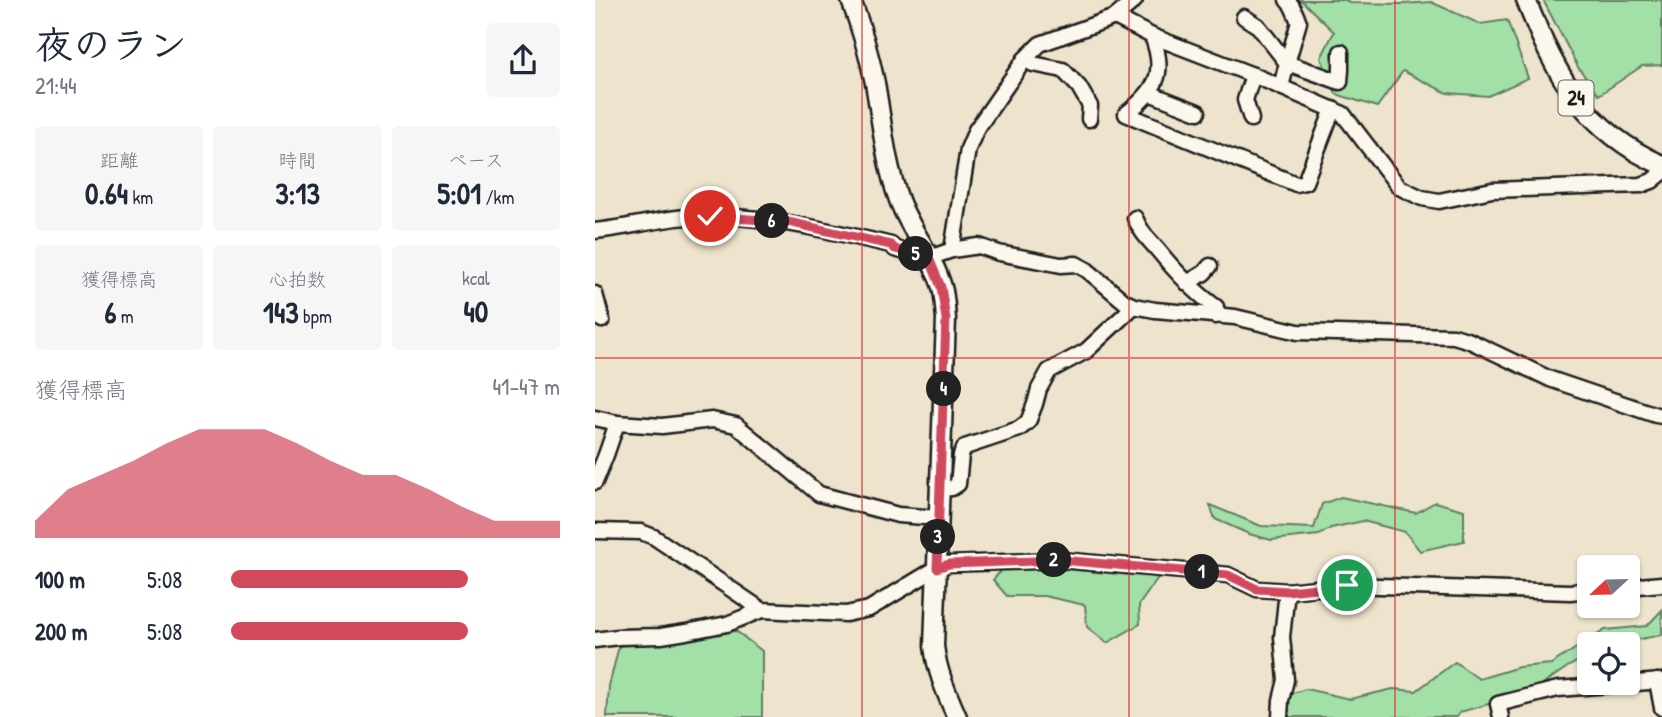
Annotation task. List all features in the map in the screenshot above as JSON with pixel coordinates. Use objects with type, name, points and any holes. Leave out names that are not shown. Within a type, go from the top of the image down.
[{"type":"main road","points":[[851,0],[866,44],[899,201],[941,287],[946,319],[934,646],[936,664],[944,689],[957,717]]},
{"type":"main road","name":"24","points":[[1526,0],[1552,63],[1579,102],[1622,143],[1662,165]]},
{"type":"street","points":[[952,250],[968,149],[977,130],[1025,60],[1040,44],[1115,17],[1135,0]]},
{"type":"street","points":[[1281,87],[1299,22],[1287,0]]},
{"type":"street","points":[[1115,17],[1152,36],[1253,75],[1342,114],[1399,187],[1422,198],[1439,201],[1492,190],[1641,185],[1662,173]]},
{"type":"street","points":[[1244,17],[1258,26],[1287,63],[1340,82],[1341,52]]},
{"type":"street","points":[[1152,36],[1159,72],[1144,100],[1126,114],[1296,184],[1305,183],[1333,109]]},
{"type":"street","points":[[1025,60],[1063,70],[1079,87],[1090,106],[1089,119]]},
{"type":"street","points":[[1231,101],[1248,112],[1245,100],[1253,75]]},
{"type":"street","points":[[1149,93],[1198,112]]},
{"type":"street","points":[[595,231],[649,221],[701,216],[788,222],[891,245],[895,249],[929,258],[952,250],[979,246],[999,253],[1061,265],[1076,264],[1125,302],[1155,310],[1235,317],[1298,332],[1454,336],[1550,379],[1662,416]]},
{"type":"street","points":[[1135,218],[1139,228],[1173,270],[1216,307],[1215,316]]},
{"type":"street","points":[[1187,283],[1204,273],[1209,266]]},
{"type":"street","points":[[595,295],[602,320]]},
{"type":"street","points":[[940,489],[952,488],[958,484],[961,455],[965,447],[1019,429],[1028,422],[1039,389],[1049,371],[1086,351],[1134,306]]},
{"type":"street","points":[[595,418],[617,423],[662,426],[712,420],[736,425],[819,494],[898,515],[938,518]]},
{"type":"street","points":[[595,482],[617,423]]},
{"type":"street","points":[[595,531],[641,532],[655,537],[762,610]]},
{"type":"street","points":[[595,639],[686,632],[727,624],[762,610],[846,614],[869,608],[937,568],[949,564],[1061,560],[1228,575],[1257,589],[1287,591],[1347,585],[1577,591]]},
{"type":"street","points":[[1640,586],[1662,584]]},
{"type":"street","points":[[1280,717],[1280,700],[1286,680],[1282,637],[1287,591]]},
{"type":"street","points":[[1501,717],[1498,704],[1558,689],[1660,681],[1662,708]]},
{"type":"green space","points":[[1301,0],[1403,4],[1431,2],[1480,24],[1507,20],[1528,78],[1488,96],[1447,93],[1403,71],[1377,107],[1336,94],[1321,58],[1334,32]]},
{"type":"green space","points":[[1543,0],[1662,0],[1662,65],[1642,66],[1599,95],[1578,67]]},
{"type":"green space","points":[[1341,497],[1416,513],[1435,502],[1464,510],[1464,541],[1420,551],[1405,532],[1363,521],[1331,528],[1319,535],[1271,540],[1249,534],[1215,519],[1210,505],[1261,526],[1314,528],[1322,504]]},
{"type":"green space","points":[[1071,566],[1159,576],[1139,605],[1140,624],[1107,643],[1087,627],[1085,605],[1044,596],[1007,596],[993,580],[1004,567]]},
{"type":"green space","points":[[1662,610],[1662,635],[1640,639],[1640,632],[1602,632],[1605,630],[1647,626]]},
{"type":"green space","points":[[736,631],[762,651],[762,717],[607,717],[609,686],[619,646]]},
{"type":"green space","points":[[1577,648],[1577,662],[1531,692],[1460,712],[1457,717],[1289,717],[1287,705],[1292,693],[1306,689],[1350,699],[1393,689],[1416,691],[1455,662],[1479,679],[1519,667],[1551,664]]},
{"type":"route","points":[[710,216],[788,222],[891,245],[895,249],[929,258],[941,287],[946,319],[937,568],[949,564],[1061,560],[1228,575],[1257,589],[1287,591],[1347,585]]}]
